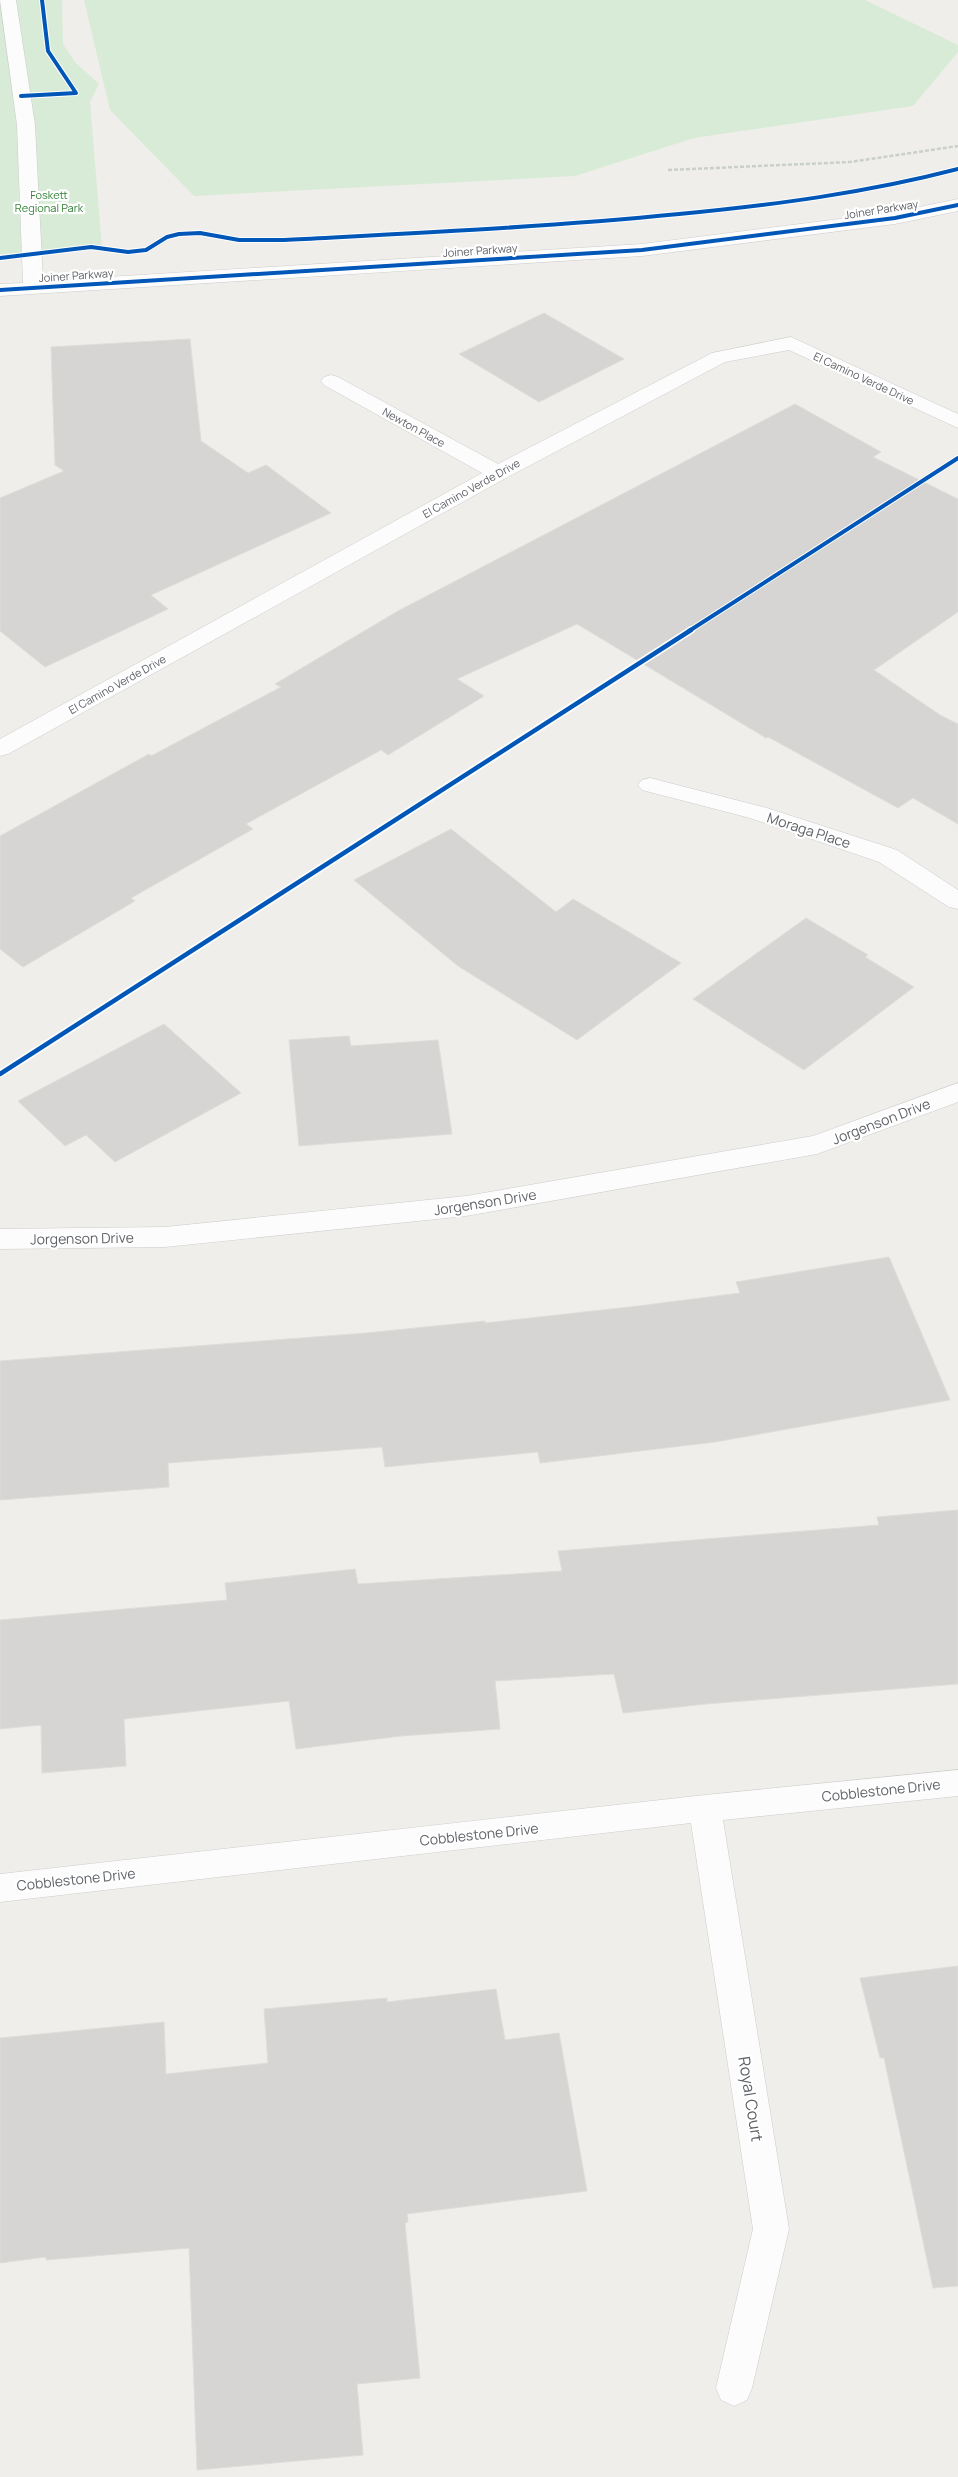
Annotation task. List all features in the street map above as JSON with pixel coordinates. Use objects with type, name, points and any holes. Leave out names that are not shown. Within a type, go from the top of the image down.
[{"type":"street","points":[[7,0],[26,125],[33,288]]},
{"type":"street","name":"Joiner Parkway","points":[[0,290],[642,250],[827,228],[895,218],[958,205]]},
{"type":"street","name":"El Camino Verde Drive","points":[[4,742],[498,473],[719,356],[791,343],[958,422]]},
{"type":"street","name":"Newton Place","points":[[330,381],[498,473]]},
{"type":"street","name":"Moraga Place","points":[[650,785],[758,813],[888,856],[958,902]]},
{"type":"street","name":"Jorgenson Drive","points":[[0,1239],[165,1238],[466,1206],[817,1145],[958,1092]]},
{"type":"street","name":"Cobblestone Drive","points":[[0,1888],[705,1808],[958,1783]]},
{"type":"street","name":"Royal Court","points":[[705,1808],[771,2229],[734,2388]]},
{"type":"path","points":[[668,170],[829,164],[876,160],[958,146]]},
{"type":"green space","name":"Foskett Regional Park","points":[[0,0],[62,0],[63,44],[75,62],[99,84],[90,102],[102,248],[0,254]]},
{"type":"green space","points":[[84,0],[865,0],[958,45],[958,52],[913,106],[694,138],[575,176],[194,196],[110,110]]},
{"type":"building","points":[[544,313],[624,359],[539,402],[459,354]]},
{"type":"building","points":[[190,339],[201,441],[248,473],[266,465],[331,513],[151,595],[168,609],[45,667],[0,631],[0,498],[64,471],[55,465],[51,347]]},
{"type":"building","points":[[795,404],[881,452],[873,457],[958,499],[958,612],[874,670],[940,715],[958,724],[958,824],[913,798],[898,808],[768,737],[766,738],[577,624],[457,679],[484,696],[388,755],[381,750],[246,824],[253,829],[131,898],[135,901],[23,967],[0,949],[0,836],[149,754],[151,756],[281,687],[275,684],[398,611]]},
{"type":"building","points":[[451,829],[556,912],[573,899],[681,963],[577,1040],[458,966],[354,880]]},
{"type":"building","points":[[806,918],[868,955],[865,957],[914,987],[804,1070],[693,999]]},
{"type":"building","points":[[164,1024],[241,1093],[115,1162],[86,1135],[65,1146],[18,1101]]},
{"type":"building","points":[[349,1036],[351,1046],[438,1040],[452,1134],[299,1146],[289,1040]]},
{"type":"building","points":[[889,1257],[950,1400],[715,1442],[540,1463],[538,1452],[385,1467],[382,1447],[168,1463],[169,1487],[0,1500],[0,1361],[366,1333],[485,1321],[485,1323],[638,1306],[740,1293],[736,1282]]},
{"type":"building","points":[[958,1510],[958,1684],[706,1704],[623,1713],[614,1674],[495,1681],[500,1729],[401,1736],[296,1749],[289,1701],[124,1719],[126,1766],[42,1773],[41,1725],[0,1729],[0,1620],[227,1600],[225,1583],[355,1569],[358,1584],[562,1571],[558,1551],[879,1525],[877,1517]]},
{"type":"building","points":[[958,1966],[958,2286],[933,2288],[884,2058],[880,2058],[860,1978]]},
{"type":"building","points":[[496,1989],[505,2040],[559,2033],[587,2191],[407,2214],[408,2222],[405,2223],[420,2378],[357,2384],[363,2455],[197,2470],[189,2248],[46,2260],[46,2257],[0,2263],[0,2038],[164,2022],[166,2074],[268,2063],[264,2009],[387,1998],[387,2002]]},
{"type":"cycle path","points":[[21,96],[76,93],[48,51],[42,0]]},
{"type":"cycle path","points":[[0,258],[91,247],[128,252],[146,250],[167,237],[179,234],[200,233],[239,240],[284,240],[602,221],[771,204],[834,195],[896,184],[958,169]]},
{"type":"cycle path","points":[[0,290],[642,250],[895,218],[958,205]]},
{"type":"cycle path","points":[[0,1074],[958,458]]}]
